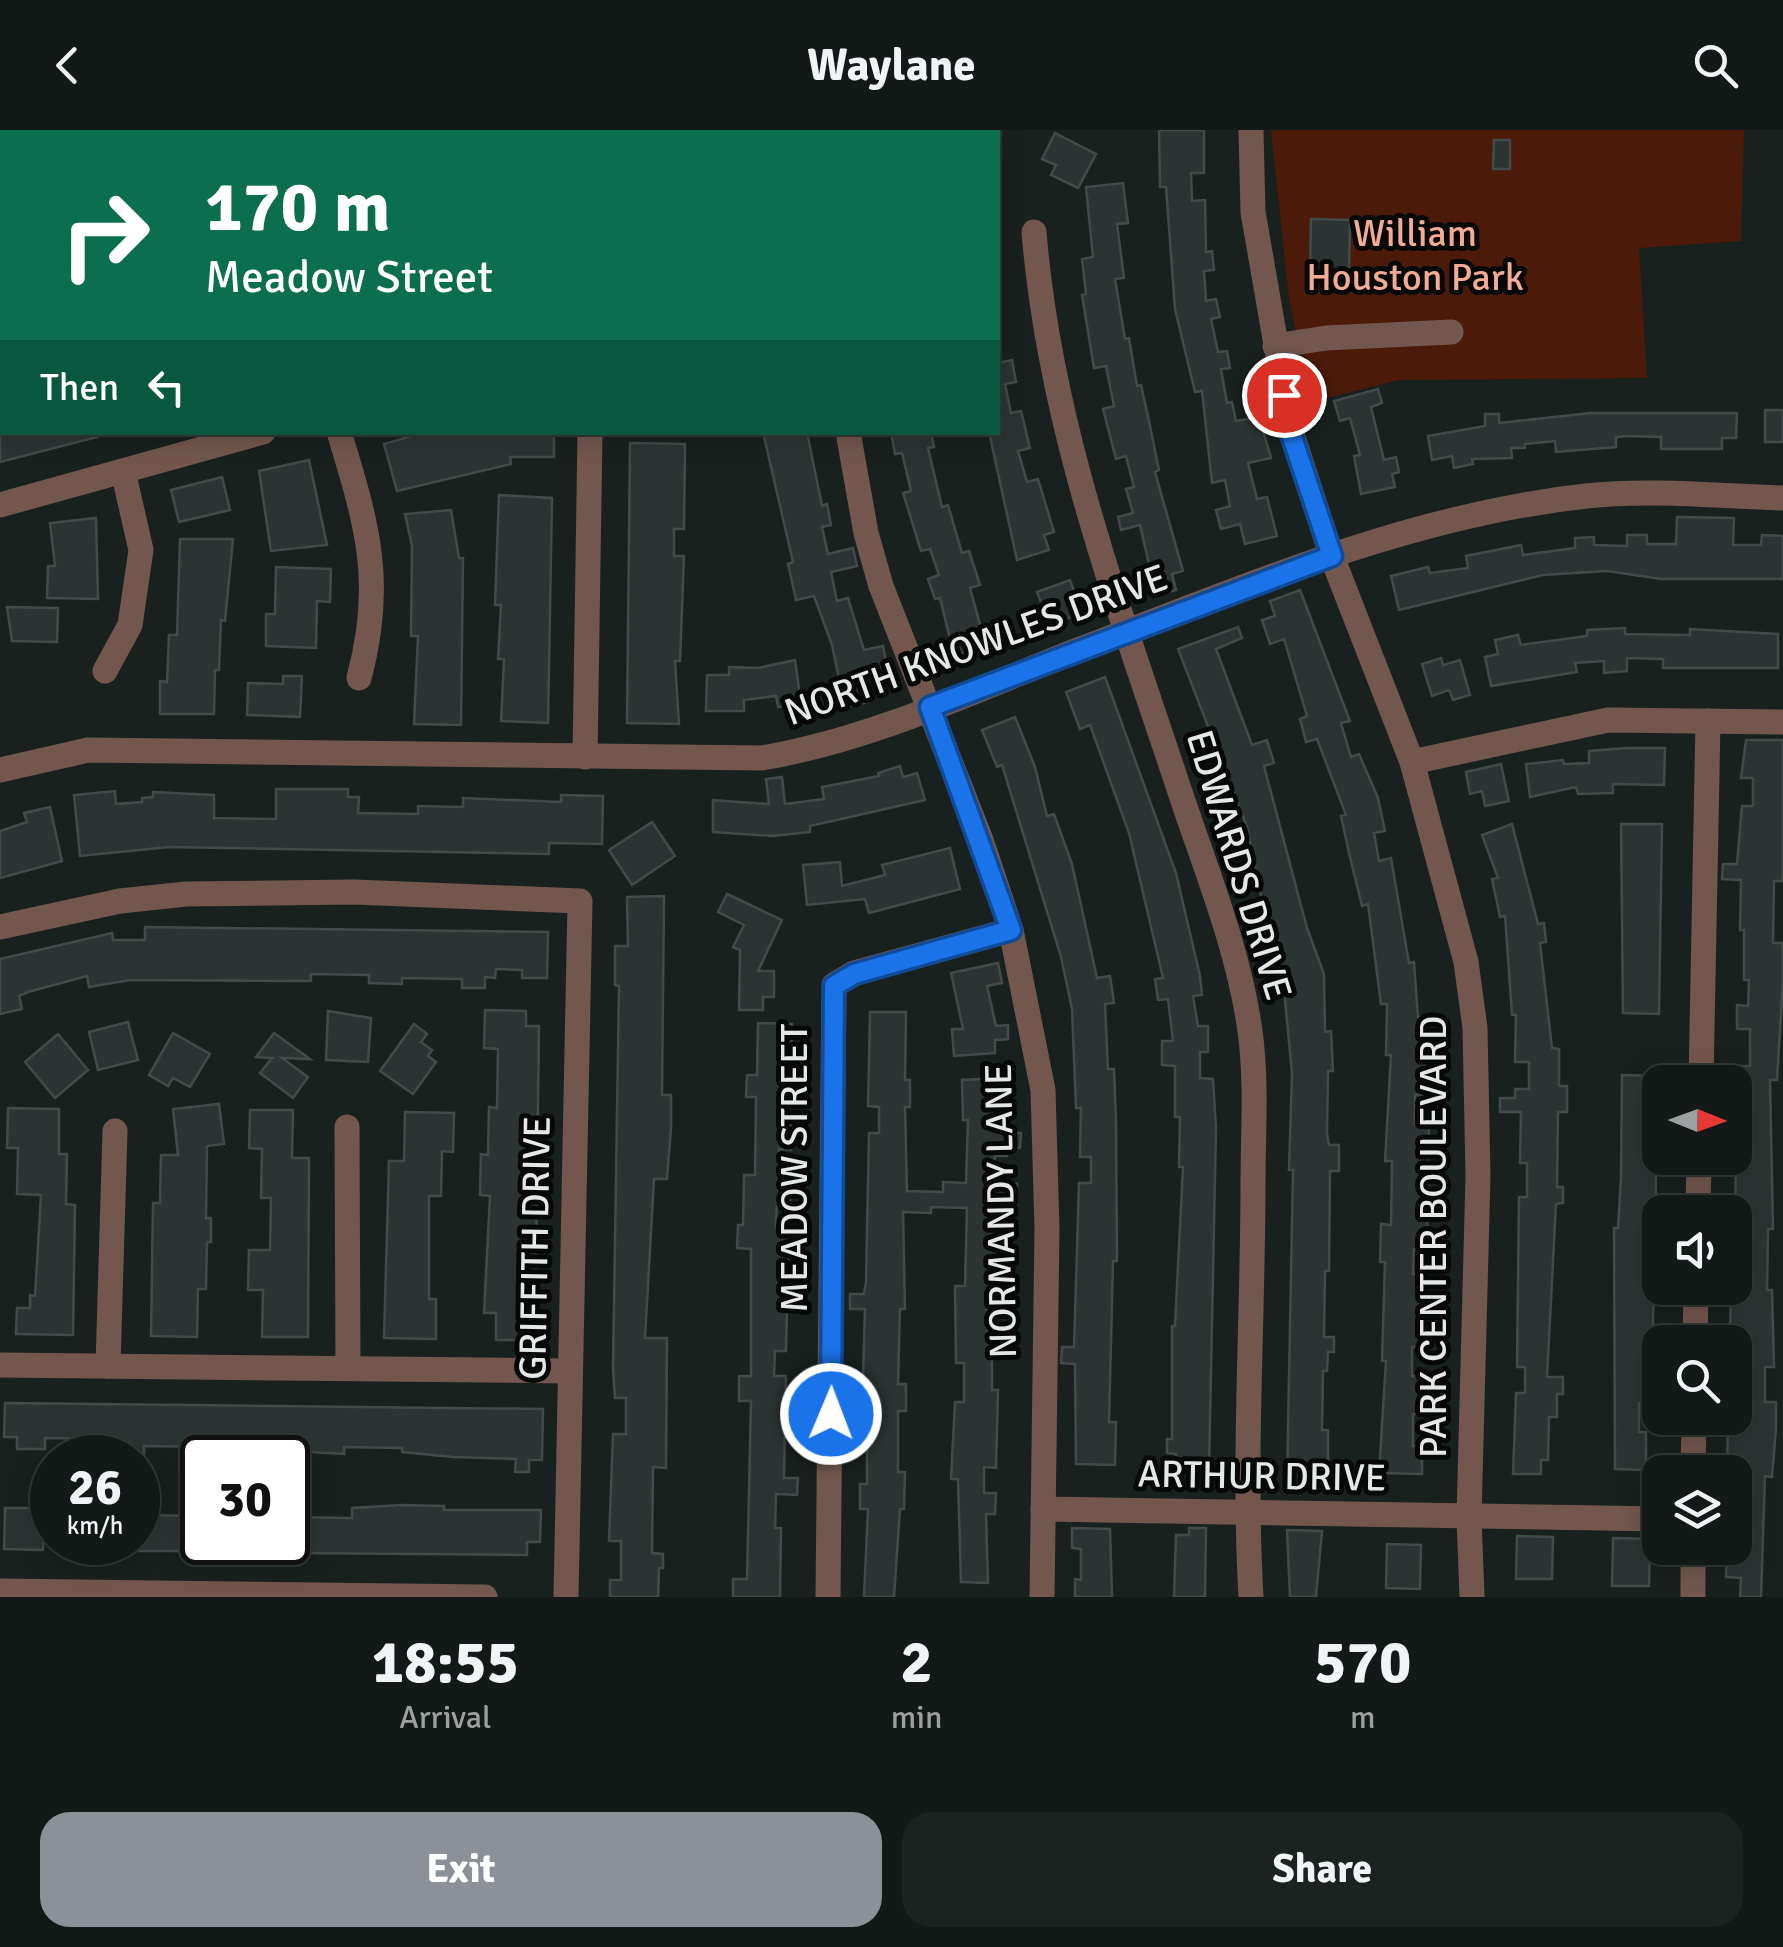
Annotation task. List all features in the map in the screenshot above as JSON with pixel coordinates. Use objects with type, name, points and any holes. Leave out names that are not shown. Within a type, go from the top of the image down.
[{"type":"street","name":"PARK CENTER BOULEVARD","points":[[1251,130],[1252,212],[1290,431],[1332,556],[1412,762],[1466,962],[1475,1028],[1478,1176],[1468,1517],[1472,1597]]},
{"type":"street","name":"EDWARDS DRIVE","points":[[1034,232],[1041,319],[1054,388],[1127,632],[1224,926],[1250,1030],[1253,1278],[1246,1513],[1251,1597]]},
{"type":"street","points":[[1275,346],[1326,338],[1451,332]]},
{"type":"street","points":[[0,506],[252,435]]},
{"type":"street","points":[[340,435],[370,534],[370,635],[359,678]]},
{"type":"street","points":[[584,757],[590,435]]},
{"type":"street","name":"NORMANDY LANE","points":[[849,435],[866,533],[881,586],[930,707],[1011,930],[1042,1090],[1046,1229],[1042,1597]]},
{"type":"street","points":[[105,671],[130,625],[141,550],[123,472]]},
{"type":"street","name":"NORTH KNOWLES DRIVE","points":[[0,770],[88,750],[762,758],[794,753],[930,707],[1332,556],[1491,510],[1588,496],[1783,498]]},
{"type":"street","points":[[1412,762],[1608,720],[1783,722]]},
{"type":"street","points":[[1701,1065],[1708,721]]},
{"type":"street","name":"GRIFFITH DRIVE","points":[[0,927],[120,901],[186,894],[354,892],[580,901],[566,1597]]},
{"type":"street","name":"MEADOW STREET","points":[[828,1597],[834,986],[854,974],[1011,930]]},
{"type":"street","points":[[347,1127],[348,1368]]},
{"type":"street","points":[[108,1366],[115,1131]]},
{"type":"street","points":[[0,1364],[570,1370]]},
{"type":"street","name":"ARTHUR DRIVE","points":[[1043,1509],[1642,1519]]},
{"type":"street","points":[[1693,1565],[1693,1597]]},
{"type":"street","points":[[0,1591],[485,1597]]},
{"type":"green space","name":"William Houston Park","points":[[1271,130],[1744,130],[1741,241],[1639,248],[1647,378],[1399,380],[1311,402],[1289,299]]},
{"type":"building","points":[[1159,130],[1204,130],[1204,173],[1191,173],[1192,201],[1205,200],[1206,252],[1212,251],[1214,270],[1204,271],[1206,301],[1216,299],[1220,317],[1211,319],[1218,352],[1227,351],[1230,368],[1221,369],[1227,403],[1232,402],[1236,421],[1259,417],[1271,458],[1248,463],[1257,499],[1267,497],[1277,536],[1245,544],[1240,524],[1221,529],[1216,510],[1230,506],[1225,480],[1212,483],[1202,391],[1195,392],[1175,309],[1166,187],[1160,187]]},
{"type":"building","points":[[1055,133],[1096,154],[1078,188],[1051,175],[1056,165],[1042,159]]},
{"type":"building","points":[[1494,140],[1510,140],[1510,169],[1493,169]]},
{"type":"building","points":[[1123,183],[1128,223],[1117,224],[1124,278],[1115,279],[1125,339],[1129,338],[1137,386],[1141,385],[1149,421],[1159,470],[1155,472],[1183,571],[1172,574],[1176,590],[1156,595],[1140,525],[1121,530],[1118,517],[1133,513],[1126,489],[1134,487],[1126,456],[1116,459],[1103,409],[1114,406],[1106,366],[1094,368],[1082,295],[1086,294],[1082,259],[1093,257],[1086,187]]},
{"type":"building","points":[[1311,219],[1350,220],[1349,272],[1337,272],[1337,277],[1310,276]]},
{"type":"building","points":[[1012,360],[1016,382],[1005,384],[1011,413],[1021,411],[1030,448],[1018,451],[1027,482],[1038,479],[1054,532],[1044,535],[1049,550],[1017,560],[990,435],[1000,435],[1000,363]]},
{"type":"building","points":[[1378,389],[1382,403],[1371,407],[1384,460],[1396,457],[1399,472],[1392,474],[1395,487],[1361,494],[1354,456],[1360,455],[1350,418],[1340,421],[1334,401]]},
{"type":"building","points":[[1765,410],[1783,410],[1783,442],[1765,442]]},
{"type":"building","points":[[1591,413],[1737,413],[1736,438],[1722,438],[1722,449],[1661,449],[1661,437],[1616,437],[1616,447],[1556,452],[1555,441],[1511,448],[1512,458],[1472,459],[1473,464],[1454,468],[1452,456],[1432,460],[1428,436],[1485,426],[1485,414],[1499,414],[1499,423]]},
{"type":"building","points":[[0,435],[97,435],[97,437],[0,462]]},
{"type":"building","points":[[415,435],[554,435],[554,457],[510,457],[511,464],[397,491],[384,444]]},
{"type":"building","points":[[764,435],[808,435],[822,506],[827,504],[831,525],[822,527],[828,554],[853,548],[857,566],[831,572],[837,601],[848,598],[864,650],[883,646],[887,666],[861,671],[868,702],[845,707],[832,645],[814,596],[796,600],[788,564],[793,562]]},
{"type":"building","points":[[892,435],[932,435],[934,447],[928,448],[942,507],[948,505],[962,553],[969,551],[980,585],[970,588],[981,628],[990,625],[995,645],[954,655],[940,598],[935,599],[928,579],[939,575],[930,549],[921,551],[903,493],[911,491],[902,453],[895,454]]},
{"type":"building","points":[[630,443],[685,444],[684,529],[674,529],[674,556],[684,556],[680,661],[675,661],[679,724],[627,723]]},
{"type":"building","points":[[309,460],[327,545],[271,551],[259,471]]},
{"type":"building","points":[[222,477],[230,510],[179,522],[171,490]]},
{"type":"building","points":[[499,495],[552,498],[548,723],[501,721],[504,659],[498,659],[501,605],[495,605]]},
{"type":"building","points":[[451,510],[459,558],[463,558],[461,725],[414,724],[418,636],[411,636],[412,546],[405,514]]},
{"type":"building","points":[[1677,517],[1734,518],[1733,545],[1761,545],[1762,535],[1783,536],[1783,579],[1661,579],[1607,571],[1543,575],[1399,610],[1391,576],[1428,567],[1430,573],[1468,568],[1466,556],[1521,545],[1523,555],[1575,548],[1575,538],[1594,537],[1594,545],[1627,546],[1627,535],[1647,535],[1647,544],[1676,544]]},
{"type":"building","points":[[96,518],[98,599],[47,598],[48,566],[55,566],[50,523]]},
{"type":"building","points":[[180,539],[233,539],[225,621],[221,620],[219,670],[215,670],[214,714],[160,714],[160,681],[167,682],[169,635],[177,635]]},
{"type":"building","points":[[276,567],[331,569],[330,602],[317,601],[316,648],[266,646],[266,614],[275,614]]},
{"type":"building","points":[[1070,580],[1082,613],[1050,625],[1037,592]]},
{"type":"building","points":[[1300,590],[1350,721],[1341,723],[1351,757],[1359,754],[1378,798],[1385,831],[1374,833],[1379,861],[1391,858],[1409,963],[1414,962],[1418,1017],[1423,1017],[1426,1095],[1415,1095],[1415,1124],[1429,1124],[1428,1213],[1426,1249],[1414,1249],[1413,1274],[1425,1274],[1423,1347],[1412,1347],[1412,1376],[1422,1376],[1421,1414],[1413,1414],[1413,1446],[1422,1446],[1422,1474],[1379,1473],[1386,1361],[1382,1361],[1385,1262],[1380,1262],[1381,1224],[1391,1225],[1392,1161],[1385,1161],[1391,1055],[1386,1055],[1387,1004],[1381,1004],[1368,904],[1362,906],[1341,816],[1346,815],[1317,739],[1306,742],[1300,719],[1307,716],[1284,639],[1270,644],[1262,620],[1275,616],[1270,601]]},
{"type":"building","points":[[7,607],[58,608],[57,642],[12,641]]},
{"type":"building","points":[[1238,627],[1242,638],[1216,649],[1252,745],[1267,740],[1274,763],[1264,766],[1307,928],[1324,974],[1325,1032],[1331,1031],[1333,1071],[1328,1071],[1327,1133],[1329,1145],[1339,1145],[1339,1171],[1330,1171],[1329,1271],[1325,1271],[1324,1337],[1334,1337],[1334,1352],[1328,1352],[1327,1371],[1323,1371],[1322,1430],[1328,1430],[1328,1470],[1301,1470],[1301,1482],[1287,1482],[1293,1170],[1289,1170],[1292,1073],[1283,979],[1270,940],[1247,827],[1178,649]]},
{"type":"building","points":[[1625,628],[1625,634],[1690,635],[1690,629],[1778,634],[1778,668],[1663,668],[1663,659],[1627,658],[1627,671],[1604,673],[1604,661],[1575,663],[1577,672],[1491,686],[1485,657],[1498,654],[1495,640],[1518,635],[1521,645],[1587,636],[1587,630]]},
{"type":"building","points":[[1441,658],[1443,665],[1460,660],[1470,695],[1453,700],[1449,690],[1432,696],[1422,664]]},
{"type":"building","points":[[795,660],[801,703],[778,707],[776,696],[744,700],[744,711],[706,711],[707,675],[729,675],[729,667],[758,668]]},
{"type":"building","points":[[283,676],[302,676],[300,717],[247,715],[248,683],[283,684]]},
{"type":"building","points":[[1105,677],[1176,873],[1200,976],[1202,995],[1193,996],[1198,1026],[1208,1026],[1208,1052],[1200,1052],[1200,1078],[1213,1079],[1216,1128],[1209,1468],[1176,1468],[1176,1454],[1167,1453],[1167,1439],[1172,1439],[1172,1326],[1183,1167],[1179,1167],[1180,1117],[1175,1117],[1175,1066],[1162,1065],[1162,1041],[1173,1041],[1168,999],[1158,1000],[1155,979],[1163,978],[1129,833],[1090,725],[1080,729],[1066,692]]},
{"type":"building","points":[[1015,717],[1035,767],[1047,816],[1054,814],[1072,864],[1097,978],[1110,976],[1114,1003],[1105,1004],[1108,1069],[1114,1069],[1116,1120],[1117,1261],[1113,1261],[1109,1422],[1116,1422],[1115,1465],[1076,1464],[1075,1364],[1061,1363],[1062,1347],[1074,1347],[1079,1183],[1091,1183],[1091,1157],[1080,1157],[1081,1108],[1076,1108],[1072,1009],[1061,957],[1002,765],[997,767],[982,730]]},
{"type":"building","points":[[1746,740],[1783,740],[1783,881],[1774,881],[1773,943],[1783,943],[1783,980],[1777,1080],[1770,1080],[1773,1229],[1768,1229],[1767,1290],[1772,1290],[1774,1367],[1765,1367],[1765,1402],[1776,1402],[1776,1428],[1772,1477],[1765,1476],[1761,1597],[1740,1597],[1741,1578],[1726,1577],[1726,1565],[1752,1565],[1752,1455],[1727,1455],[1728,1435],[1752,1435],[1752,1325],[1730,1325],[1731,1305],[1752,1305],[1752,1195],[1735,1195],[1736,1175],[1752,1175],[1750,1029],[1737,1029],[1737,1005],[1748,1006],[1749,980],[1744,980],[1744,930],[1740,930],[1741,880],[1722,879],[1723,864],[1737,864],[1742,806],[1753,806],[1753,778],[1741,778]]},
{"type":"building","points":[[1665,748],[1664,785],[1613,784],[1613,793],[1578,794],[1576,787],[1530,797],[1526,764],[1563,760],[1564,764],[1589,763],[1589,751]]},
{"type":"building","points":[[1501,764],[1509,801],[1485,806],[1482,791],[1470,794],[1466,772]]},
{"type":"building","points":[[900,766],[903,777],[917,773],[925,800],[810,826],[810,832],[773,836],[713,832],[713,800],[769,804],[766,779],[782,777],[785,804],[824,799],[822,787],[879,776],[878,773]]},
{"type":"building","points":[[276,789],[348,789],[348,797],[359,797],[358,813],[418,814],[418,806],[463,807],[463,798],[561,802],[561,795],[603,796],[602,844],[549,843],[549,854],[169,847],[80,856],[74,795],[115,791],[116,804],[142,802],[142,798],[153,797],[153,792],[214,795],[214,818],[276,819]]},
{"type":"building","points":[[50,807],[62,861],[0,878],[0,831],[27,822],[24,813]]},
{"type":"building","points":[[652,822],[675,856],[632,885],[609,850]]},
{"type":"building","points":[[1512,824],[1538,924],[1544,923],[1546,942],[1540,943],[1552,1048],[1559,1049],[1559,1086],[1567,1086],[1567,1112],[1558,1112],[1557,1187],[1563,1187],[1563,1203],[1556,1204],[1547,1377],[1563,1377],[1563,1394],[1557,1394],[1557,1417],[1549,1417],[1548,1460],[1541,1460],[1541,1474],[1513,1474],[1516,1393],[1525,1393],[1525,1367],[1517,1367],[1519,1197],[1527,1197],[1527,1163],[1520,1163],[1521,1112],[1500,1112],[1500,1098],[1515,1098],[1515,1089],[1529,1089],[1529,1062],[1515,1062],[1516,1015],[1512,1015],[1505,916],[1500,917],[1492,879],[1498,878],[1482,835]]},
{"type":"building","points":[[1621,824],[1662,824],[1659,1014],[1623,1013]]},
{"type":"building","points":[[950,848],[960,889],[869,913],[865,899],[807,905],[803,865],[840,862],[842,886],[885,875],[882,865]]},
{"type":"building","points":[[727,894],[782,920],[758,971],[774,971],[774,997],[763,997],[763,1010],[739,1010],[740,950],[733,947],[744,925],[718,912]]},
{"type":"building","points":[[664,896],[662,1095],[671,1095],[671,1128],[667,1179],[654,1179],[645,1338],[667,1338],[666,1468],[653,1467],[652,1553],[663,1554],[663,1568],[659,1568],[658,1597],[610,1597],[610,1580],[621,1580],[621,1541],[609,1541],[613,1434],[626,1434],[626,1398],[615,1398],[613,1369],[619,986],[615,985],[615,946],[628,946],[627,897]]},
{"type":"building","points":[[145,927],[548,932],[547,978],[522,978],[522,970],[496,969],[495,978],[485,977],[485,988],[462,988],[462,979],[402,978],[402,984],[369,983],[369,975],[311,974],[311,981],[130,980],[89,987],[87,976],[28,992],[19,996],[22,1009],[0,1014],[0,959],[112,933],[113,940],[145,940]]},
{"type":"building","points":[[998,963],[1002,983],[987,986],[996,1026],[1008,1025],[1008,1039],[995,1040],[995,1053],[954,1056],[952,1029],[963,1029],[951,973]]},
{"type":"building","points":[[485,1010],[526,1011],[526,1026],[539,1026],[535,1340],[496,1340],[496,1313],[484,1313],[490,1196],[480,1195],[481,1154],[488,1155],[489,1107],[497,1108],[498,1049],[484,1048]]},
{"type":"building","points":[[328,1011],[371,1018],[368,1062],[326,1060]]},
{"type":"building","points":[[870,1012],[906,1012],[905,1080],[910,1080],[910,1107],[905,1107],[907,1191],[943,1192],[943,1182],[966,1183],[968,1120],[963,1120],[962,1080],[1000,1078],[1002,1132],[1021,1133],[1020,1148],[1008,1147],[1007,1156],[995,1156],[994,1184],[1017,1184],[1017,1210],[1000,1209],[999,1308],[987,1308],[987,1337],[1003,1337],[1003,1353],[992,1353],[992,1390],[998,1390],[996,1468],[984,1467],[984,1493],[996,1493],[995,1514],[986,1514],[988,1583],[961,1582],[958,1479],[951,1479],[955,1402],[964,1402],[964,1363],[956,1363],[955,1286],[965,1286],[967,1208],[931,1207],[931,1213],[903,1212],[905,1309],[900,1309],[898,1384],[906,1384],[906,1411],[898,1411],[898,1472],[905,1472],[894,1597],[864,1597],[868,1509],[860,1509],[860,1484],[867,1484],[867,1410],[862,1410],[865,1309],[850,1309],[850,1294],[864,1294],[866,1282],[869,1133],[879,1133],[879,1107],[868,1106]]},
{"type":"building","points":[[128,1022],[138,1060],[98,1070],[89,1032]]},
{"type":"building","points":[[758,1023],[792,1024],[791,1076],[805,1076],[805,1097],[784,1097],[784,1125],[792,1125],[791,1150],[779,1149],[778,1176],[790,1176],[790,1200],[777,1200],[776,1226],[789,1226],[786,1351],[775,1351],[774,1376],[786,1376],[784,1478],[798,1478],[797,1495],[776,1494],[775,1528],[781,1528],[780,1597],[733,1597],[733,1579],[747,1579],[751,1401],[739,1401],[739,1376],[751,1376],[751,1249],[737,1248],[738,1225],[743,1225],[744,1175],[755,1175],[756,1097],[746,1097],[747,1075],[757,1075]]},
{"type":"building","points":[[414,1024],[427,1034],[421,1042],[432,1050],[428,1056],[436,1062],[413,1094],[380,1071]]},
{"type":"building","points":[[173,1033],[210,1054],[190,1087],[173,1078],[168,1086],[149,1075]]},
{"type":"building","points":[[274,1033],[310,1059],[282,1058],[308,1077],[293,1098],[260,1073],[272,1058],[256,1057]]},
{"type":"building","points":[[58,1034],[88,1070],[55,1098],[25,1062]]},
{"type":"building","points":[[1622,1075],[1642,1076],[1642,1175],[1656,1175],[1656,1195],[1642,1195],[1642,1305],[1653,1305],[1653,1325],[1642,1325],[1639,1432],[1646,1435],[1646,1455],[1642,1455],[1642,1470],[1615,1469],[1614,1228],[1618,1228]]},
{"type":"building","points":[[219,1104],[224,1144],[207,1146],[206,1218],[211,1218],[211,1242],[207,1242],[206,1289],[198,1289],[197,1337],[151,1336],[153,1203],[160,1203],[161,1155],[178,1155],[173,1109]]},
{"type":"building","points":[[8,1108],[59,1109],[59,1154],[67,1154],[66,1204],[75,1205],[73,1335],[16,1334],[17,1308],[30,1308],[30,1295],[35,1296],[41,1195],[17,1194],[18,1148],[7,1148]]},
{"type":"building","points":[[250,1110],[293,1110],[292,1158],[309,1158],[308,1337],[262,1337],[263,1290],[248,1290],[249,1250],[270,1250],[271,1198],[261,1198],[262,1149],[249,1148]]},
{"type":"building","points":[[405,1112],[454,1113],[453,1152],[442,1151],[441,1196],[429,1196],[429,1299],[436,1299],[436,1339],[384,1338],[389,1161],[404,1161]]},
{"type":"building","points":[[5,1403],[543,1409],[542,1460],[529,1460],[529,1472],[515,1472],[516,1459],[453,1457],[402,1452],[402,1448],[344,1447],[344,1454],[310,1452],[310,1435],[180,1435],[180,1447],[160,1446],[160,1435],[30,1435],[30,1449],[17,1449],[17,1437],[4,1437]]},
{"type":"building","points":[[402,1505],[444,1506],[444,1510],[541,1510],[540,1542],[527,1542],[527,1555],[310,1553],[310,1517],[352,1518],[352,1508]]},
{"type":"building","points":[[5,1508],[30,1508],[30,1550],[4,1549]]},
{"type":"building","points":[[160,1515],[180,1516],[180,1551],[160,1551]]},
{"type":"building","points":[[1072,1528],[1110,1529],[1112,1597],[1075,1597],[1075,1579],[1081,1580],[1081,1549],[1072,1548]]},
{"type":"building","points":[[1189,1528],[1206,1528],[1205,1597],[1174,1597],[1176,1535],[1189,1535]]},
{"type":"building","points":[[1287,1530],[1322,1531],[1316,1597],[1290,1597]]},
{"type":"building","points":[[1517,1536],[1553,1537],[1552,1579],[1516,1579]]},
{"type":"building","points":[[1613,1538],[1642,1539],[1642,1565],[1649,1565],[1649,1586],[1612,1586]]},
{"type":"building","points":[[1387,1544],[1421,1545],[1420,1589],[1386,1588]]},
{"type":"route","points":[[831,1414],[830,1001],[834,986],[854,974],[1011,930],[982,840],[930,707],[1332,556],[1290,431],[1284,395]]}]
